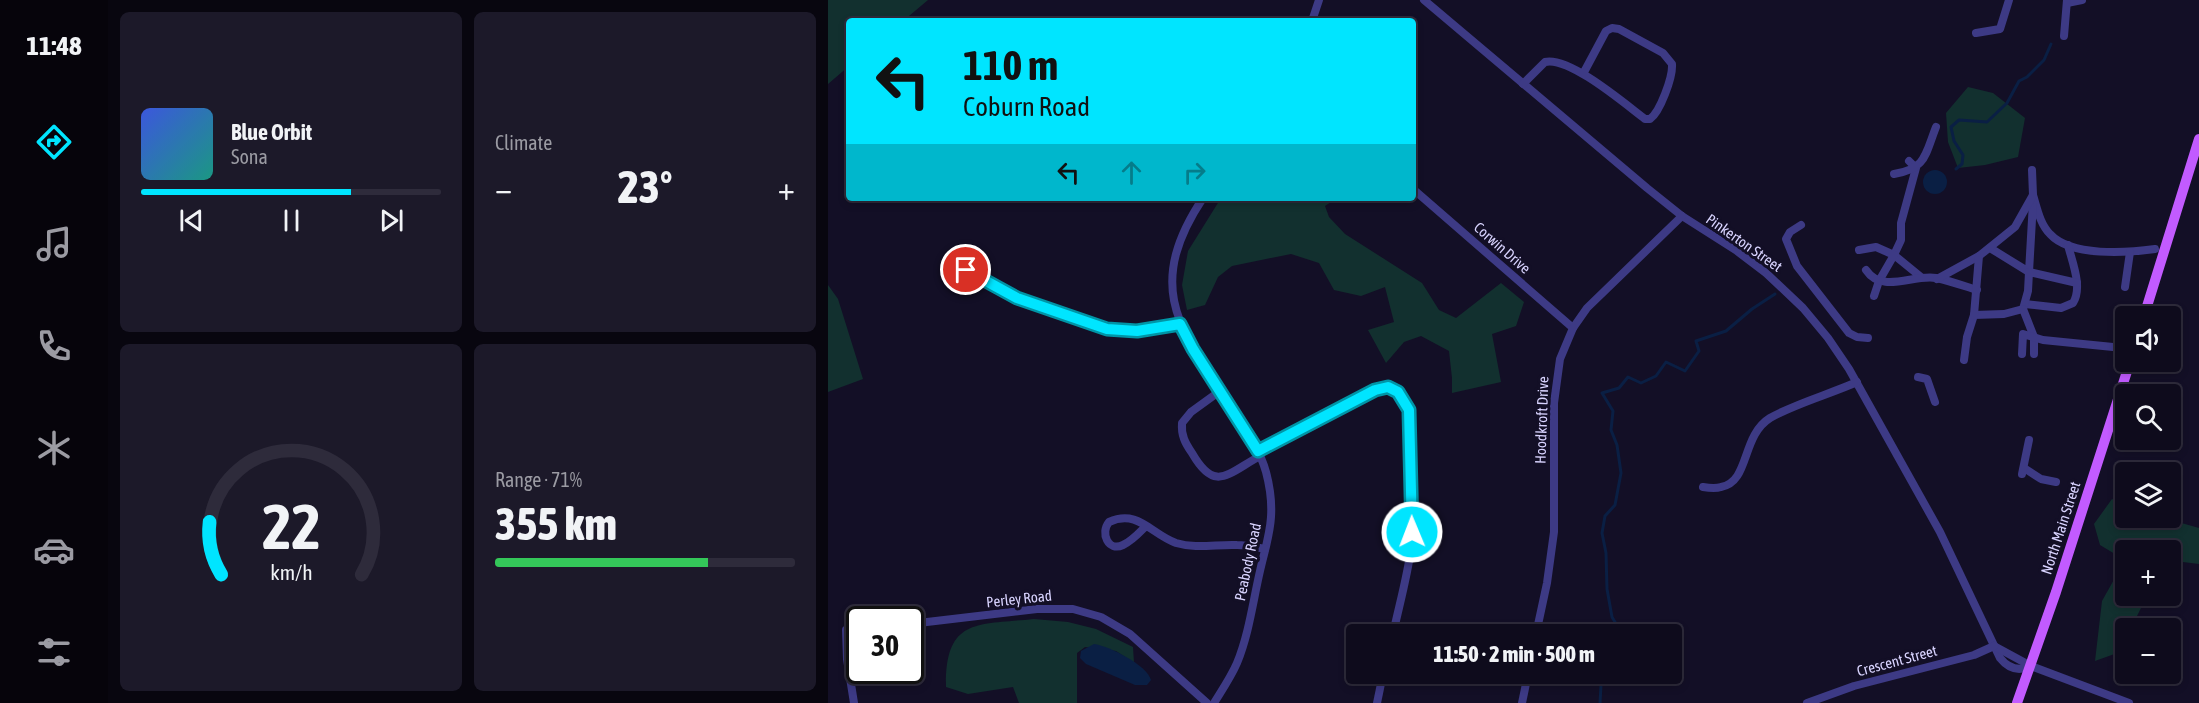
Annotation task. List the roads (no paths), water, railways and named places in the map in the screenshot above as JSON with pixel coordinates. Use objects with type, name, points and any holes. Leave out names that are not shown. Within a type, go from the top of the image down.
[{"type":"main road","points":[[2147,306],[2199,139]]},
{"type":"main road","name":"North Main Street","points":[[2018,703],[2127,372]]},
{"type":"street","points":[[1313,18],[1319,0]]},
{"type":"street","name":"Pinkerton Street","points":[[1424,0],[1682,216],[1737,251],[1778,283],[1822,330],[1857,382],[1940,532],[2000,658],[2006,665],[2020,669],[2031,666]]},
{"type":"street","points":[[1976,33],[2000,29],[2009,0]]},
{"type":"street","points":[[2064,36],[2067,1],[2082,0]]},
{"type":"street","points":[[1523,84],[1537,68],[1548,61],[1556,62],[1583,74],[1645,119],[1650,119],[1657,113],[1672,72],[1672,64],[1663,53],[1617,28],[1612,28],[1606,31],[1583,74]]},
{"type":"street","points":[[1894,174],[1916,168],[1922,162],[1936,127]]},
{"type":"street","points":[[1909,161],[1916,168]]},
{"type":"street","points":[[1874,296],[1900,240],[1901,223],[1916,168]]},
{"type":"street","points":[[2032,170],[2029,272],[2024,307],[2034,337],[2034,354]]},
{"type":"street","name":"Corwin Drive","points":[[1416,192],[1573,328]]},
{"type":"street","points":[[2033,195],[2044,226],[2056,240],[2081,249],[2130,252],[2155,249]]},
{"type":"street","points":[[1937,279],[1979,256],[2015,227],[2033,195]]},
{"type":"street","name":"Peabody Road","points":[[1201,201],[1184,230],[1172,267],[1173,290],[1180,324],[1193,349],[1259,454],[1269,486],[1271,509],[1265,549],[1241,651],[1231,676],[1214,703]]},
{"type":"street","name":"Hoodkroft Drive","points":[[1538,624],[1554,532],[1555,386],[1560,359],[1573,328],[1593,302],[1682,216]]},
{"type":"street","points":[[1801,225],[1790,232],[1786,239],[1794,261],[1850,333],[1857,337],[1868,338]]},
{"type":"street","points":[[1974,315],[2004,315],[2024,307],[2066,307],[2076,299],[2077,283],[2068,245]]},
{"type":"street","points":[[1859,250],[1876,247],[1894,255],[1921,277]]},
{"type":"street","points":[[1990,248],[2029,272],[2077,283]]},
{"type":"street","points":[[2125,287],[2130,252]]},
{"type":"street","points":[[1964,360],[1967,337],[1974,315],[1979,256]]},
{"type":"street","points":[[966,270],[1017,298],[1107,329],[1137,331],[1180,324]]},
{"type":"street","points":[[1866,270],[1879,281],[1904,281],[1921,277],[1977,290]]},
{"type":"street","points":[[2022,354],[2023,334],[2054,341],[2115,347]]},
{"type":"street","points":[[1918,377],[1927,379],[1935,402]]},
{"type":"street","points":[[1703,488],[1720,488],[1735,480],[1755,432],[1770,418],[1857,382]]},
{"type":"street","points":[[1220,391],[1185,418],[1182,431],[1186,443],[1203,470],[1214,477],[1223,476],[1381,387],[1393,389],[1403,397],[1409,410],[1411,429],[1412,532],[1408,568],[1394,624]]},
{"type":"street","points":[[2029,440],[2023,471],[2041,479],[2056,482]]},
{"type":"street","points":[[1146,526],[1132,540],[1121,546],[1111,545],[1104,534],[1107,524],[1119,518],[1132,518],[1180,544],[1237,545],[1265,549]]},
{"type":"street","name":"Perley Road","points":[[924,622],[1036,609],[1073,609],[1101,617],[1130,634],[1208,703]]},
{"type":"street","name":"Crescent Street","points":[[1807,703],[1854,686],[1974,655],[1994,646]]},
{"type":"street","points":[[2031,666],[2129,703]]},
{"type":"street","points":[[851,684],[854,703]]},
{"type":"street","points":[[1377,703],[1381,684]]},
{"type":"street","points":[[1522,703],[1526,684]]},
{"type":"water","points":[[1935,170],[1944,173],[1947,182],[1944,191],[1935,194],[1926,191],[1923,182],[1926,173]]},
{"type":"water","points":[[1094,644],[1127,657],[1143,668],[1151,680],[1147,685],[1135,685],[1086,664],[1080,658],[1081,651]]},
{"type":"waterway","points":[[1956,169],[1962,164],[1963,155],[1954,141],[1951,127],[1959,120],[1987,122],[2007,103],[2019,81],[2027,77],[2044,60],[2051,44]]},
{"type":"waterway","points":[[1616,624],[1612,617],[1607,589],[1606,553],[1602,533],[1605,516],[1615,505],[1621,473],[1617,445],[1611,430],[1613,411],[1602,393],[1619,388],[1628,377],[1641,383],[1656,376],[1666,362],[1685,371],[1699,351],[1696,341],[1726,331],[1752,309],[1775,294]]},
{"type":"waterway","points":[[1600,703],[1601,684]]}]
